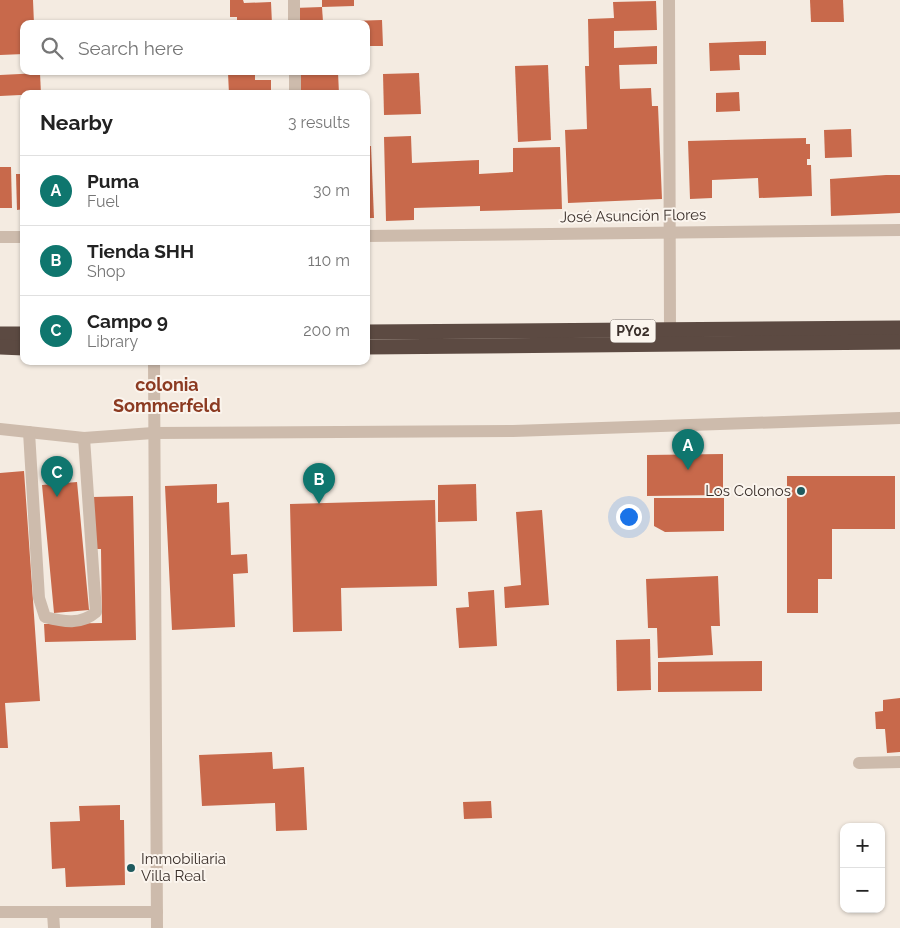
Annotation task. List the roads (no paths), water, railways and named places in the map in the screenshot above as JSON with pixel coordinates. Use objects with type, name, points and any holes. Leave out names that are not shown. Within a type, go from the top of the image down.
[{"type":"highway","name":"PY02","points":[[370,332],[900,328]]},
{"type":"highway","points":[[0,334],[20,334]]},
{"type":"highway","name":"PY02","points":[[370,347],[900,342]]},
{"type":"highway","points":[[0,348],[20,348]]},
{"type":"street","points":[[294,0],[294,20]]},
{"type":"street","points":[[669,0],[670,330]]},
{"type":"street","points":[[295,75],[295,90]]},
{"type":"street","name":"José Asunción Flores","points":[[370,236],[900,230]]},
{"type":"street","points":[[0,237],[20,237]]},
{"type":"street","points":[[154,365],[157,928]]},
{"type":"street","points":[[0,429],[84,438],[153,433],[513,431],[900,418]]},
{"type":"street","points":[[29,432],[39,598],[45,617],[62,621],[87,620],[96,612],[84,438]]},
{"type":"street","points":[[859,763],[900,762]]},
{"type":"street","points":[[0,912],[157,912]]},
{"type":"street","points":[[54,913],[54,928]]},
{"type":"place","name":"Puma","points":[[688,470]]},
{"type":"place","name":"Los Colonos","points":[[801,491]]},
{"type":"place","name":"Campo 9","points":[[57,497]]},
{"type":"place","name":"Tienda SHH","points":[[319,504]]},
{"type":"place","name":"Immobiliaria Villa Real","points":[[131,868]]},
{"type":"district","name":"colonia Sommerfeld","points":[[167,394]]}]
